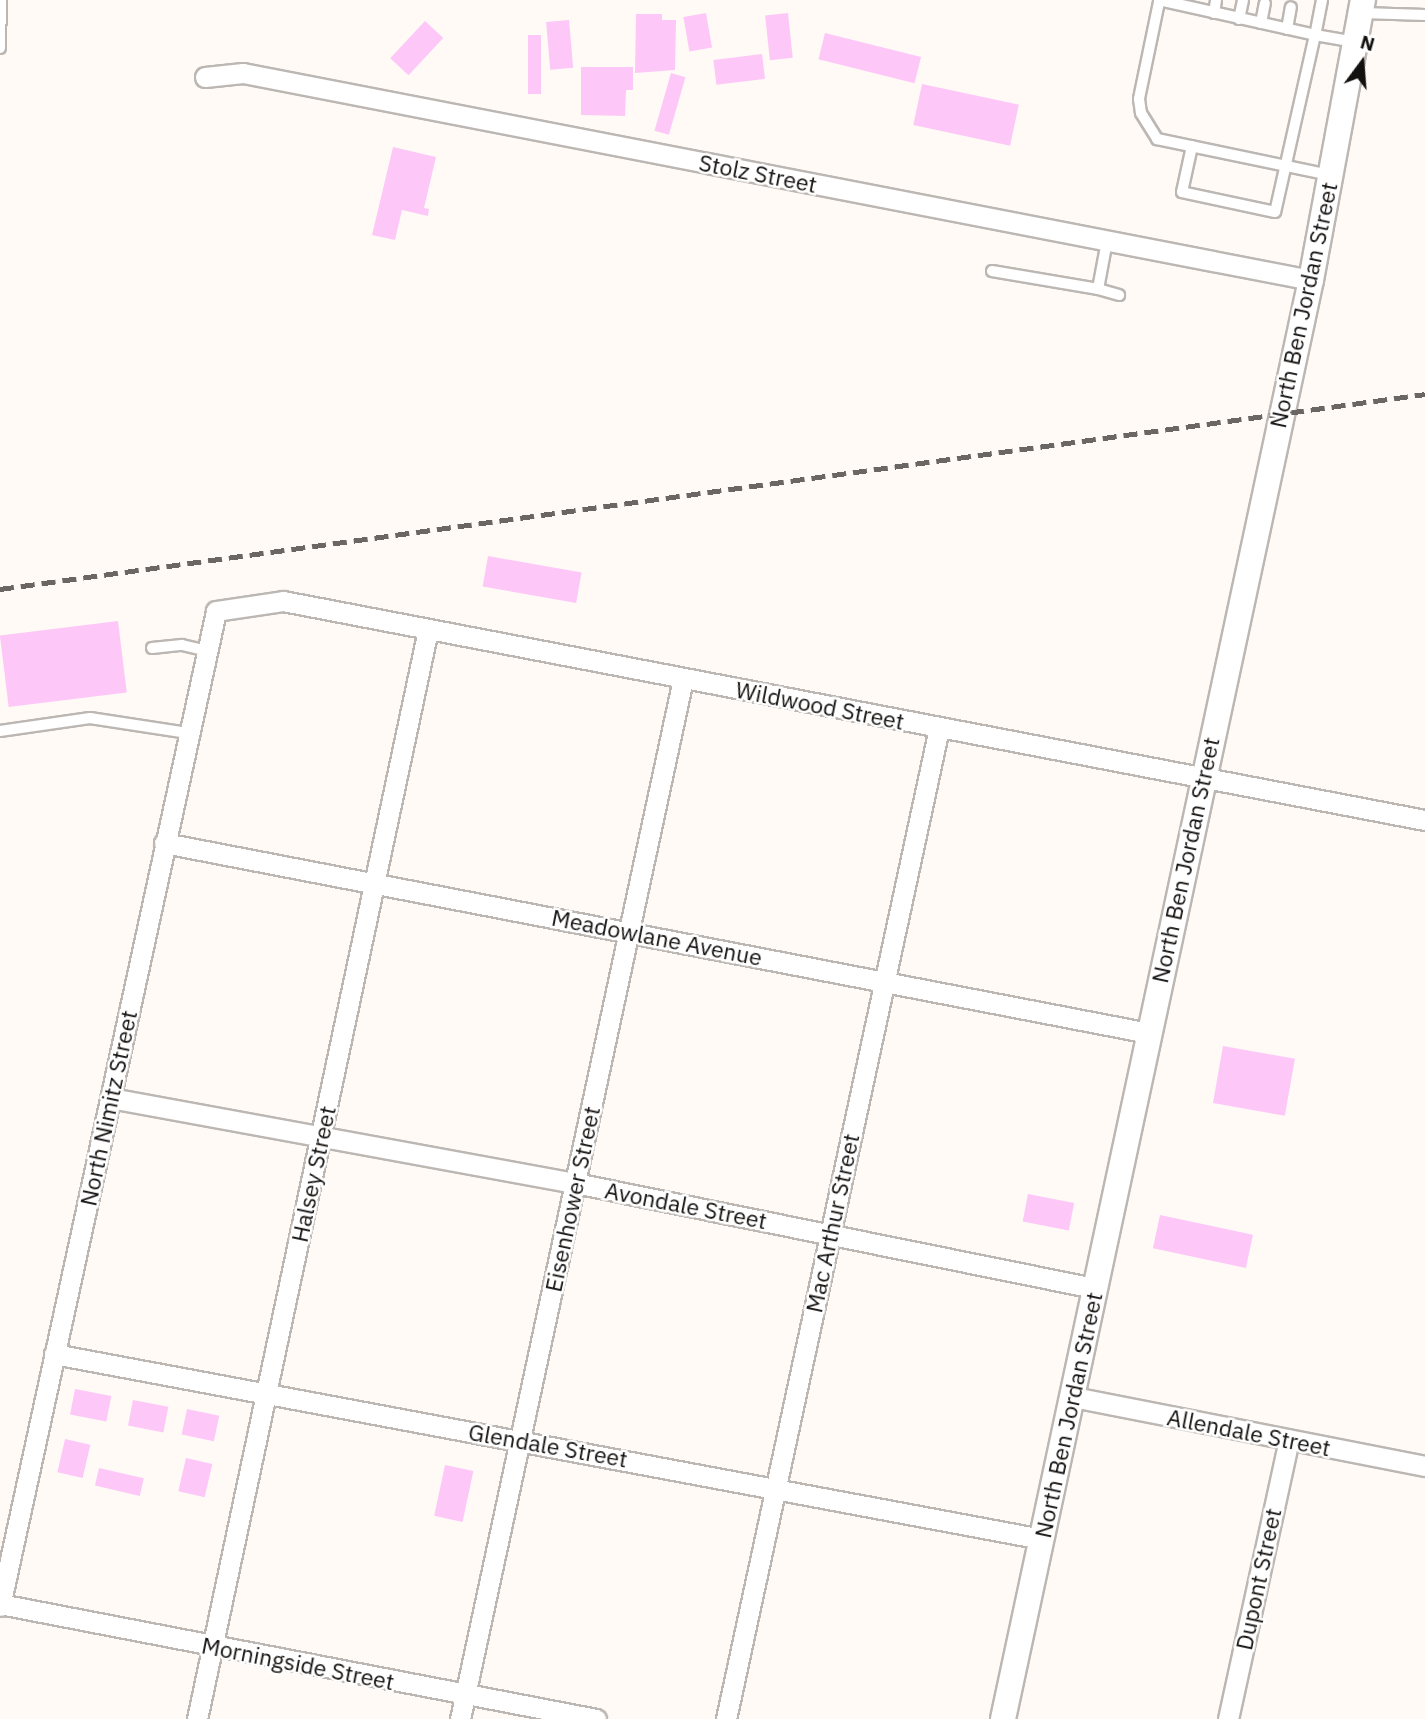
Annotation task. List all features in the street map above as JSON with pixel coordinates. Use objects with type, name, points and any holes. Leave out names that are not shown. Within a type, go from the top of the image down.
[{"type":"street","name":"North Ben Jordan Street","points":[[1003,1719],[1202,778],[1311,280],[1362,6]]},
{"type":"street","name":"Stolz Street","points":[[205,77],[243,73],[1311,280]]},
{"type":"street","name":"Wildwood Street","points":[[216,611],[283,601],[1425,820]]},
{"type":"street","name":"North Nimitz Street","points":[[0,1605],[216,611]]},
{"type":"street","name":"Halsey Street","points":[[197,1719],[428,628]]},
{"type":"street","name":"Eisenhower Street","points":[[460,1719],[631,932],[683,679]]},
{"type":"street","name":"Mac Arthur Street","points":[[726,1719],[939,728]]},
{"type":"street","name":"Meadowlane Avenue","points":[[164,843],[1149,1033]]},
{"type":"street","name":"Avondale Street","points":[[111,1098],[575,1184],[1094,1288]]},
{"type":"street","name":"Glendale Street","points":[[54,1354],[1042,1539]]},
{"type":"street","name":"Allendale Street","points":[[1073,1397],[1425,1466]]},
{"type":"street","name":"Dupont Street","points":[[1228,1719],[1289,1440]]},
{"type":"street","name":"Morningside Street","points":[[0,1605],[213,1648],[596,1719]]},
{"type":"lane","points":[[0,48],[1,0]]},
{"type":"lane","points":[[1214,13],[1216,0]]},
{"type":"lane","points":[[1239,19],[1243,0]]},
{"type":"lane","points":[[1192,146],[1182,192],[1275,212],[1322,0]]},
{"type":"lane","points":[[1330,174],[1157,139],[1141,113],[1139,99],[1159,1],[1187,4],[1239,19],[1355,42]]},
{"type":"lane","points":[[1261,23],[1265,3]]},
{"type":"lane","points":[[1362,6],[1425,15]]},
{"type":"lane","points":[[1287,29],[1291,8]]},
{"type":"lane","points":[[1098,289],[1107,241]]},
{"type":"lane","points":[[992,271],[1119,295]]},
{"type":"lane","points":[[152,648],[182,645],[207,650]]},
{"type":"lane","points":[[0,731],[90,718],[188,733]]},
{"type":"building","points":[[706,13],[712,47],[689,51],[683,17]]},
{"type":"building","points":[[788,13],[793,58],[770,60],[765,15]]},
{"type":"building","points":[[636,14],[662,14],[662,20],[676,20],[675,70],[635,73]]},
{"type":"building","points":[[569,20],[573,68],[550,70],[546,22]]},
{"type":"building","points":[[425,21],[443,38],[409,75],[390,58]]},
{"type":"building","points":[[825,33],[921,57],[915,83],[818,59]]},
{"type":"building","points":[[528,35],[541,35],[541,94],[528,94]]},
{"type":"building","points":[[762,54],[765,79],[716,85],[713,60]]},
{"type":"building","points":[[581,67],[633,67],[633,90],[626,90],[625,116],[581,115]]},
{"type":"building","points":[[671,73],[685,77],[669,135],[654,131]]},
{"type":"building","points":[[922,84],[1019,105],[1010,146],[913,125]]},
{"type":"building","points":[[393,147],[436,157],[424,208],[429,209],[428,216],[402,210],[395,240],[372,235]]},
{"type":"building","points":[[488,556],[582,572],[576,603],[483,587]]},
{"type":"building","points":[[118,621],[127,692],[9,707],[0,635]]},
{"type":"building","points":[[1223,1046],[1295,1059],[1285,1116],[1213,1103]]},
{"type":"building","points":[[1028,1194],[1074,1203],[1069,1230],[1023,1221]]},
{"type":"building","points":[[1160,1215],[1253,1235],[1246,1268],[1153,1248]]},
{"type":"building","points":[[75,1389],[111,1396],[106,1422],[70,1415]]},
{"type":"building","points":[[133,1400],[168,1407],[163,1432],[128,1426]]},
{"type":"building","points":[[187,1409],[219,1416],[214,1441],[182,1434]]},
{"type":"building","points":[[65,1439],[90,1445],[83,1478],[57,1472]]},
{"type":"building","points":[[186,1458],[212,1464],[205,1497],[178,1491]]},
{"type":"building","points":[[445,1465],[473,1471],[463,1522],[434,1516]]},
{"type":"building","points":[[99,1468],[144,1478],[140,1496],[95,1486]]},
{"type":"railway","points":[[0,589],[1425,394]]}]
